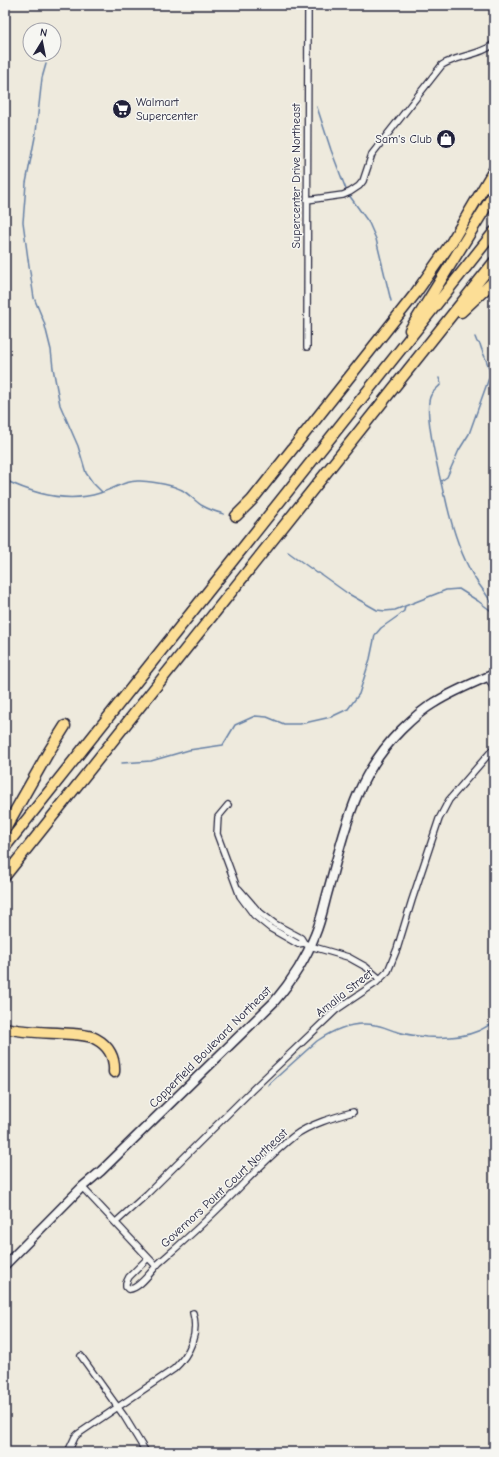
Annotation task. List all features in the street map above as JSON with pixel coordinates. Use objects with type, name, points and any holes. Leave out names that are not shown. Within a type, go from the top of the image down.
[{"type":"highway","points":[[236,516],[252,500],[415,294],[451,243],[494,170]]},
{"type":"highway","points":[[387,367],[494,194]]},
{"type":"highway","points":[[5,847],[494,232]]},
{"type":"highway","points":[[5,876],[494,262]]},
{"type":"highway","points":[[432,340],[494,281]]},
{"type":"highway","points":[[5,829],[65,726]]},
{"type":"highway","points":[[5,882],[12,866]]},
{"type":"highway","points":[[5,1028],[83,1035],[95,1038],[111,1053],[115,1064],[114,1072]]},
{"type":"main road","name":"Copperfield Boulevard Northeast","points":[[5,1265],[82,1187],[274,1002],[286,988],[299,968],[307,945],[315,934],[351,809],[361,785],[378,756],[415,716],[433,703],[459,688],[491,675]]},
{"type":"street","name":"Supercenter Drive Northeast","points":[[307,347],[308,5]]},
{"type":"street","points":[[307,200],[343,195],[355,190],[363,181],[367,164],[372,154],[442,65],[454,59],[485,50],[494,44]]},
{"type":"street","points":[[491,675],[494,689]]},
{"type":"street","name":"Amalia Street","points":[[116,1222],[336,1010],[380,979],[388,971],[397,949],[439,819],[449,800],[488,757],[494,748]]},
{"type":"street","points":[[228,805],[218,817],[217,834],[240,896],[254,915],[270,928],[298,944],[307,945],[348,957],[366,967],[380,979]]},
{"type":"street","name":"Governors Point Court Northeast","points":[[148,1258],[127,1280],[126,1287],[128,1289],[134,1289],[156,1266],[202,1225],[271,1156],[296,1135],[325,1120],[353,1112]]},
{"type":"street","points":[[82,1187],[156,1266]]},
{"type":"street","points":[[68,1452],[75,1437],[182,1362],[190,1350],[194,1337],[195,1324],[193,1313]]},
{"type":"street","points":[[81,1356],[118,1407],[146,1452]]},
{"type":"waterway","points":[[46,64],[42,78],[36,132],[26,183],[23,222],[34,298],[44,322],[51,350],[60,405],[78,446],[86,473],[102,492]]},
{"type":"waterway","points":[[317,107],[347,192]]},
{"type":"waterway","points":[[349,195],[369,223],[376,239],[391,301]]},
{"type":"waterway","points":[[441,481],[447,477],[459,450],[469,434],[489,378],[488,365],[480,344],[477,342],[475,337]]},
{"type":"waterway","points":[[439,378],[441,384],[431,395],[429,414],[430,428],[444,496],[456,538],[464,558],[474,577],[494,608]]},
{"type":"waterway","points":[[5,480],[40,493],[64,497],[88,496],[100,493],[124,483],[135,481],[156,483],[172,486],[182,490],[201,505],[224,514]]},
{"type":"waterway","points":[[288,552],[347,593],[377,610],[395,610],[446,590],[459,589],[494,613]]},
{"type":"waterway","points":[[122,763],[151,761],[189,750],[223,745],[235,725],[255,716],[267,717],[284,724],[300,724],[331,717],[348,709],[359,694],[370,659],[375,635],[381,628],[404,611],[405,606]]},
{"type":"waterway","points":[[268,1085],[317,1041],[344,1027],[367,1024],[412,1035],[445,1037],[472,1033],[494,1023]]},
{"type":"place","name":"Walmart Supercenter","points":[[122,109]]},
{"type":"place","name":"Sam's Club","points":[[446,139]]}]
